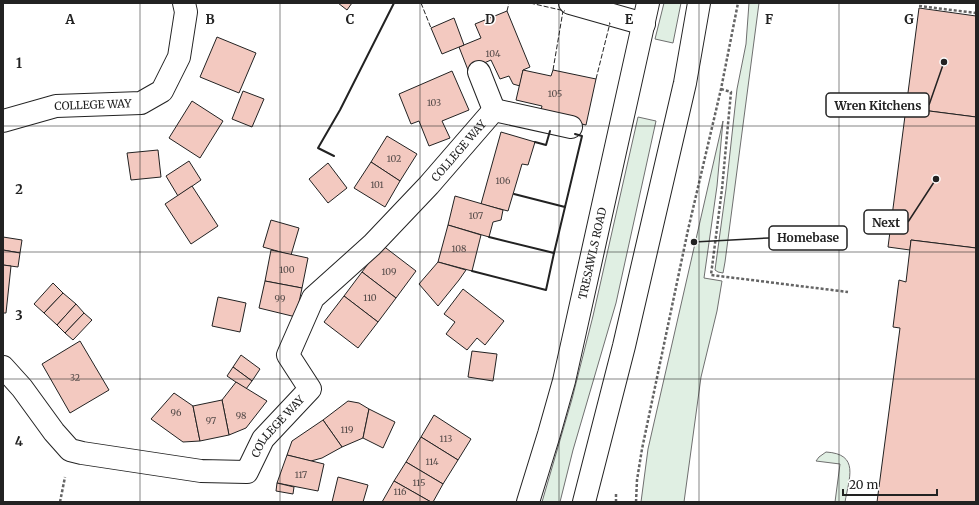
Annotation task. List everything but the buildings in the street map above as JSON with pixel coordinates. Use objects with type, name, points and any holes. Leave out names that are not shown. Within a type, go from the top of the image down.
[{"type":"main road","name":"COLLEGE WAY","points":[[3,121],[56,106],[141,103],[162,91],[179,56],[186,12],[184,3]]},
{"type":"main road","points":[[570,3],[644,24]]},
{"type":"main road","name":"TRESAWLS ROAD","points":[[528,502],[564,381],[648,3]]},
{"type":"main road","points":[[584,502],[632,315],[685,82],[699,3]]},
{"type":"main road","name":"COLLEGE WAY","points":[[479,72],[494,110]]},
{"type":"main road","name":"COLLEGE WAY","points":[[494,110],[570,127]]},
{"type":"main road","name":"COLLEGE WAY","points":[[3,366],[22,388],[54,432],[70,450],[201,471],[247,472],[263,439],[310,389],[288,355],[313,298],[372,245],[429,185],[494,110]]},
{"type":"path","points":[[636,502],[637,480],[642,449],[687,238],[721,89],[738,3]]},
{"type":"path","points":[[919,6],[976,13]]},
{"type":"path","points":[[721,89],[731,92],[722,189],[711,275],[848,292]]},
{"type":"green space","points":[[664,3],[681,3],[673,43],[655,39]]},
{"type":"green space","points":[[749,3],[759,3],[723,273],[715,270],[737,89],[746,44]]},
{"type":"green space","points":[[638,117],[656,121],[616,303],[573,450],[560,502],[542,502],[572,399],[593,316]]},
{"type":"green space","points":[[723,121],[717,186],[704,278],[722,281],[717,311],[701,377],[684,502],[641,502],[648,449]]},
{"type":"green space","points":[[826,452],[844,457],[848,462],[850,476],[845,502],[835,502],[840,464],[816,461]]},
{"type":"fence","points":[[421,3],[431,28]]},
{"type":"fence","points":[[507,11],[509,3]]},
{"type":"fence","points":[[530,3],[565,11]]},
{"type":"fence","points":[[553,70],[563,11]]},
{"type":"fence","points":[[596,79],[609,23]]},
{"type":"wall","points":[[334,156],[318,148],[340,110],[394,3]]},
{"type":"wall","points":[[535,142],[546,145],[550,131]]},
{"type":"wall","points":[[514,194],[565,207],[582,136],[575,134]]},
{"type":"wall","points":[[489,237],[554,253],[565,207]]},
{"type":"wall","points":[[472,271],[546,290],[554,253]]},
{"type":"place","name":"Wren Kitchens","points":[[944,62]]},
{"type":"place","name":"Next","points":[[936,179]]},
{"type":"place","name":"Homebase","points":[[694,242]]}]
